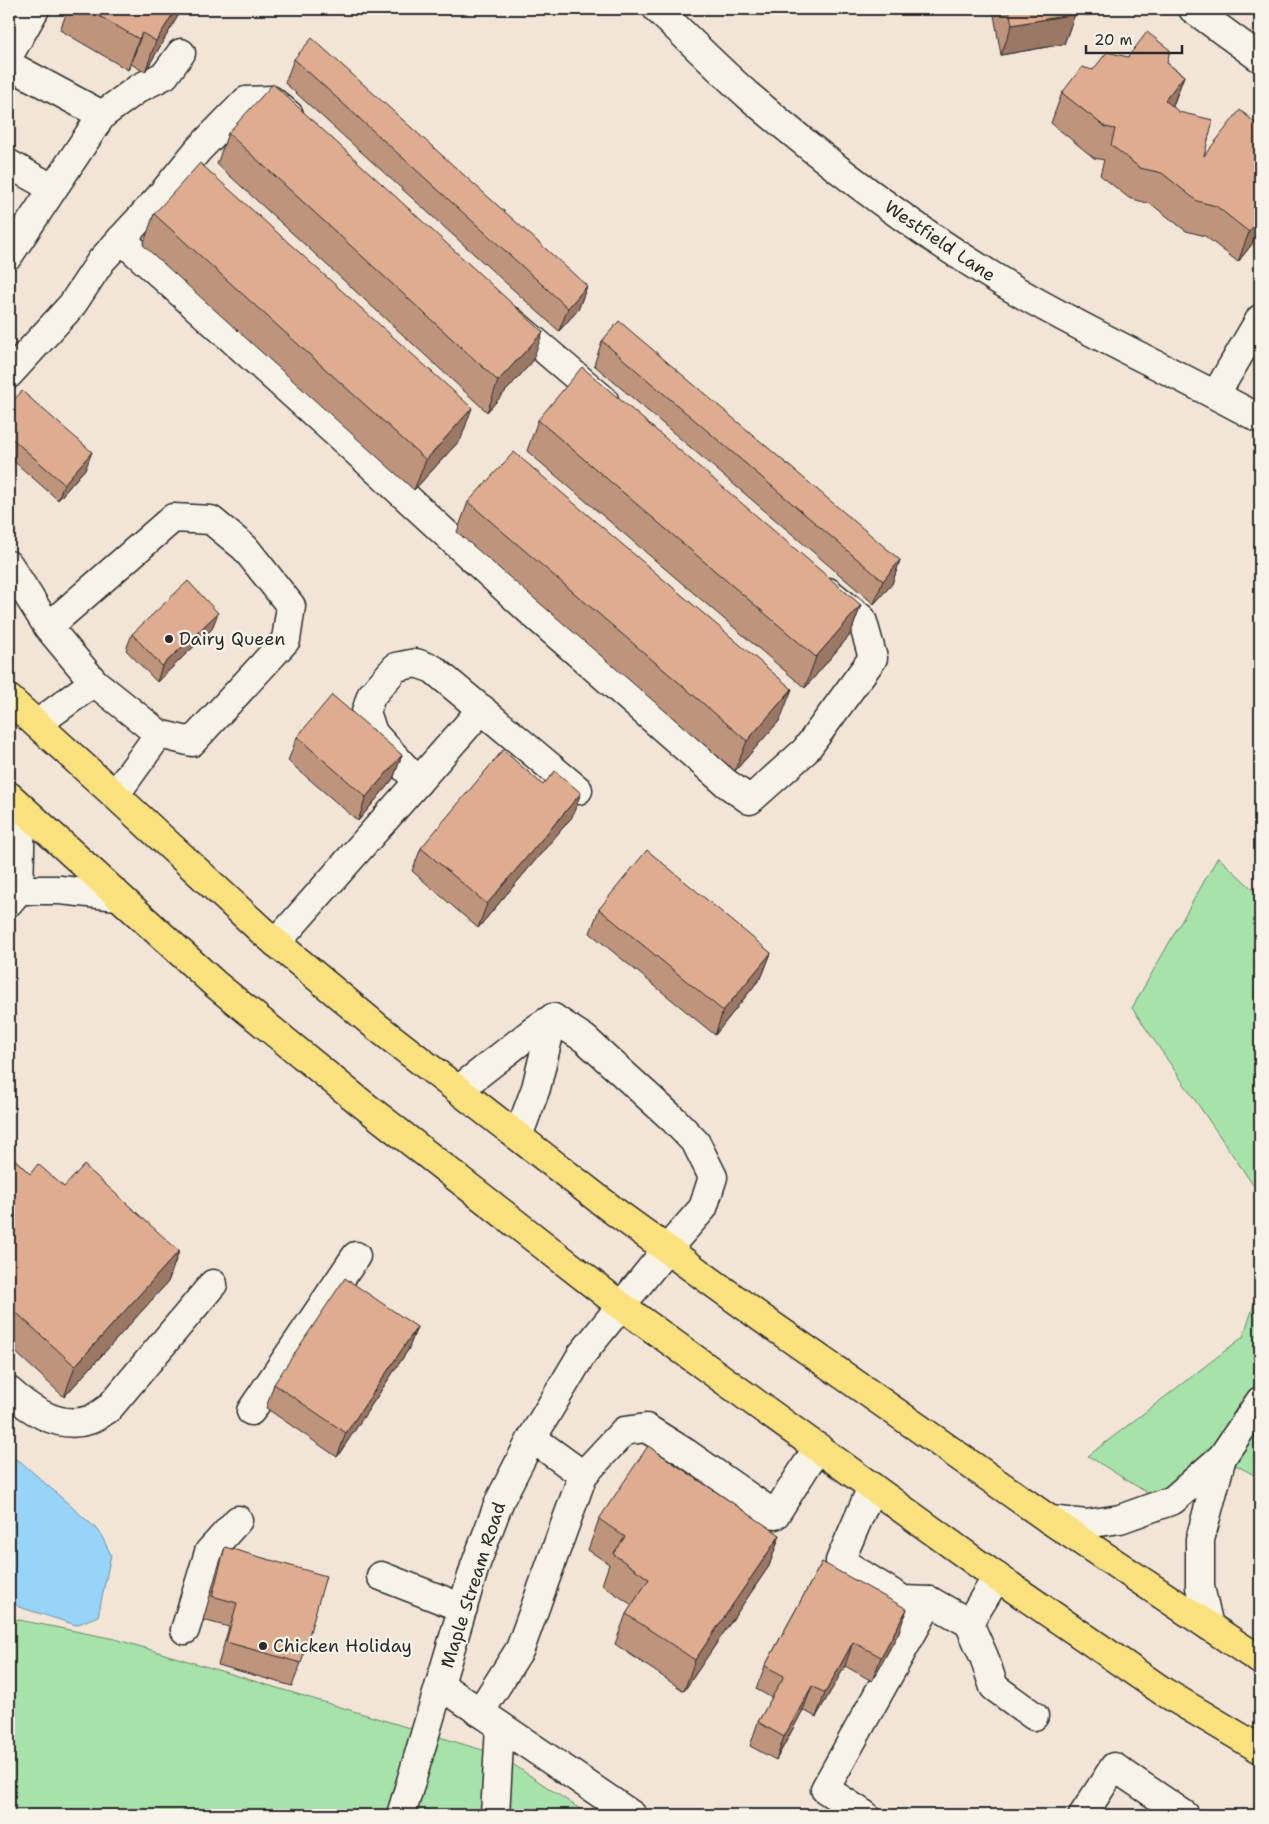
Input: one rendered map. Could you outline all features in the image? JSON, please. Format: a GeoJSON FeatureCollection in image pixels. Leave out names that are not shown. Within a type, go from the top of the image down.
{"type":"FeatureCollection","features":[{"type":"Feature","properties":{"kind":"highway"},"geometry":{"type":"LineString","coordinates":[[9,699],[276,943],[377,1027],[614,1211],[760,1317],[1050,1520],[1260,1660]]}},
{"type":"Feature","properties":{"kind":"highway"},"geometry":{"type":"LineString","coordinates":[[15,802],[215,984],[344,1090],[620,1305],[997,1577],[1164,1692],[1260,1749]]}},
{"type":"Feature","properties":{"kind":"street"},"geometry":{"type":"LineString","coordinates":[[9,55],[35,9]]}},
{"type":"Feature","properties":{"kind":"street","name":"Westfield Lane"},"geometry":{"type":"LineString","coordinates":[[657,9],[749,96],[838,170],[931,237],[1029,298],[1216,394],[1260,420]]}},
{"type":"Feature","properties":{"kind":"street"},"geometry":{"type":"LineString","coordinates":[[1193,9],[1260,58]]}},
{"type":"Feature","properties":{"kind":"street"},"geometry":{"type":"LineString","coordinates":[[9,254],[102,115],[139,88],[165,75],[182,53]]}},
{"type":"Feature","properties":{"kind":"street"},"geometry":{"type":"LineString","coordinates":[[9,65],[102,115]]}},
{"type":"Feature","properties":{"kind":"street"},"geometry":{"type":"LineString","coordinates":[[9,374],[72,305],[101,261],[158,199],[198,150],[246,101],[271,100],[306,130]]}},
{"type":"Feature","properties":{"kind":"street"},"geometry":{"type":"LineString","coordinates":[[9,164],[52,188]]}},
{"type":"Feature","properties":{"kind":"street"},"geometry":{"type":"LineString","coordinates":[[121,240],[349,444],[530,611],[726,783],[750,800],[805,751],[873,658],[862,619],[809,576]]}},
{"type":"Feature","properties":{"kind":"street"},"geometry":{"type":"LineString","coordinates":[[495,306],[622,416]]}},
{"type":"Feature","properties":{"kind":"street"},"geometry":{"type":"LineString","coordinates":[[1216,394],[1260,319]]}},
{"type":"Feature","properties":{"kind":"street"},"geometry":{"type":"LineString","coordinates":[[9,565],[48,627],[94,682],[159,734],[192,742],[286,640],[291,606],[245,548],[211,520],[173,518],[48,627]]}},
{"type":"Feature","properties":{"kind":"street"},"geometry":{"type":"LineString","coordinates":[[418,782],[373,733],[366,712],[371,696],[396,666],[416,663],[433,669],[578,790]]}},
{"type":"Feature","properties":{"kind":"street"},"geometry":{"type":"LineString","coordinates":[[37,724],[94,682]]}},
{"type":"Feature","properties":{"kind":"street"},"geometry":{"type":"LineString","coordinates":[[276,943],[482,709]]}},
{"type":"Feature","properties":{"kind":"street"},"geometry":{"type":"LineString","coordinates":[[115,795],[159,734]]}},
{"type":"Feature","properties":{"kind":"street"},"geometry":{"type":"LineString","coordinates":[[15,802],[14,896],[60,890],[118,896]]}},
{"type":"Feature","properties":{"kind":"street"},"geometry":{"type":"LineString","coordinates":[[458,1090],[536,1029],[553,1018]]}},
{"type":"Feature","properties":{"kind":"street"},"geometry":{"type":"LineString","coordinates":[[518,1136],[536,1088],[553,1018]]}},
{"type":"Feature","properties":{"kind":"street","name":"Maple Stream Road"},"geometry":{"type":"LineString","coordinates":[[401,1815],[475,1566],[500,1500],[532,1438],[582,1354],[666,1249],[703,1208],[713,1177],[696,1143],[674,1120],[585,1039],[553,1018]]}},
{"type":"Feature","properties":{"kind":"street"},"geometry":{"type":"LineString","coordinates":[[251,1411],[356,1256]]}},
{"type":"Feature","properties":{"kind":"street"},"geometry":{"type":"LineString","coordinates":[[9,1391],[20,1401],[46,1418],[67,1423],[90,1420],[109,1408],[213,1284]]}},
{"type":"Feature","properties":{"kind":"street"},"geometry":{"type":"LineString","coordinates":[[1050,1520],[1086,1524],[1120,1519],[1173,1500],[1222,1457],[1260,1401]]}},
{"type":"Feature","properties":{"kind":"street"},"geometry":{"type":"LineString","coordinates":[[495,1815],[490,1719],[520,1649],[583,1475],[624,1431],[646,1428],[686,1453],[774,1515],[818,1447]]}},
{"type":"Feature","properties":{"kind":"street"},"geometry":{"type":"LineString","coordinates":[[532,1438],[583,1475]]}},
{"type":"Feature","properties":{"kind":"street"},"geometry":{"type":"LineString","coordinates":[[1209,1626],[1200,1587],[1200,1540],[1222,1457]]}},
{"type":"Feature","properties":{"kind":"street"},"geometry":{"type":"LineString","coordinates":[[872,1487],[840,1561],[903,1600],[930,1600],[969,1623],[994,1687],[1034,1716]]}},
{"type":"Feature","properties":{"kind":"street"},"geometry":{"type":"LineString","coordinates":[[185,1630],[209,1552],[238,1520]]}},
{"type":"Feature","properties":{"kind":"street"},"geometry":{"type":"LineString","coordinates":[[381,1576],[463,1608]]}},
{"type":"Feature","properties":{"kind":"street"},"geometry":{"type":"LineString","coordinates":[[969,1623],[997,1577]]}},
{"type":"Feature","properties":{"kind":"street"},"geometry":{"type":"LineString","coordinates":[[865,1815],[825,1789],[930,1600]]}},
{"type":"Feature","properties":{"kind":"street"},"geometry":{"type":"LineString","coordinates":[[440,1685],[632,1815]]}},
{"type":"Feature","properties":{"kind":"street"},"geometry":{"type":"LineString","coordinates":[[1083,1815],[1114,1768],[1185,1815]]}},
{"type":"Feature","properties":{"kind":"green space"},"geometry":{"type":"Polygon","coordinates":[[[1218,857],[1260,896],[1260,1195],[1132,1008],[1218,857]]]}},
{"type":"Feature","properties":{"kind":"green space"},"geometry":{"type":"Polygon","coordinates":[[[1260,1287],[1260,1478],[1228,1461],[1178,1512],[1088,1456],[1243,1337],[1260,1287]]]}},
{"type":"Feature","properties":{"kind":"green space"},"geometry":{"type":"Polygon","coordinates":[[[9,1618],[115,1639],[499,1755],[589,1815],[9,1815],[9,1618]]]}},
{"type":"Feature","properties":{"kind":"water"},"geometry":{"type":"Polygon","coordinates":[[[9,1457],[20,1461],[99,1531],[111,1555],[98,1616],[76,1625],[19,1607],[9,1598],[9,1457]]]}},
{"type":"Feature","properties":{"kind":"building"},"geometry":{"type":"Polygon","coordinates":[[[87,9],[176,9],[156,41],[142,33],[139,39],[87,9]]]}},
{"type":"Feature","properties":{"kind":"building"},"geometry":{"type":"Polygon","coordinates":[[[1009,9],[1074,9],[1075,14],[1012,25],[1009,9]]]}},
{"type":"Feature","properties":{"kind":"building"},"geometry":{"type":"Polygon","coordinates":[[[1147,32],[1170,50],[1167,63],[1184,76],[1165,100],[1179,112],[1213,120],[1204,156],[1240,110],[1258,125],[1260,122],[1260,218],[1249,232],[1216,206],[1197,201],[1162,173],[1140,168],[1111,145],[1115,129],[1105,127],[1062,93],[1082,67],[1093,70],[1107,52],[1128,57],[1147,32]]]}},
{"type":"Feature","properties":{"kind":"building"},"geometry":{"type":"Polygon","coordinates":[[[312,38],[587,286],[568,308],[294,59],[312,38]]]}},
{"type":"Feature","properties":{"kind":"building"},"geometry":{"type":"Polygon","coordinates":[[[273,84],[543,332],[498,381],[228,133],[273,84]]]}},
{"type":"Feature","properties":{"kind":"building"},"geometry":{"type":"Polygon","coordinates":[[[200,163],[472,408],[426,460],[154,214],[200,163]]]}},
{"type":"Feature","properties":{"kind":"building"},"geometry":{"type":"Polygon","coordinates":[[[619,321],[900,560],[883,581],[602,341],[619,321]]]}},
{"type":"Feature","properties":{"kind":"building"},"geometry":{"type":"Polygon","coordinates":[[[582,367],[861,605],[816,657],[538,420],[582,367]]]}},
{"type":"Feature","properties":{"kind":"building"},"geometry":{"type":"Polygon","coordinates":[[[22,391],[92,452],[64,484],[9,436],[9,406],[22,391]]]}},
{"type":"Feature","properties":{"kind":"building"},"geometry":{"type":"Polygon","coordinates":[[[514,452],[792,689],[747,741],[468,502],[514,452]]]}},
{"type":"Feature","properties":{"kind":"building","name":"Dairy Queen"},"geometry":{"type":"Polygon","coordinates":[[[188,581],[218,613],[162,666],[132,634],[188,581]]]}},
{"type":"Feature","properties":{"kind":"building"},"geometry":{"type":"Polygon","coordinates":[[[332,695],[402,755],[366,797],[297,737],[332,695]]]}},
{"type":"Feature","properties":{"kind":"building"},"geometry":{"type":"Polygon","coordinates":[[[503,750],[543,785],[555,771],[581,793],[487,904],[421,848],[503,750]]]}},
{"type":"Feature","properties":{"kind":"building"},"geometry":{"type":"Polygon","coordinates":[[[647,850],[771,953],[723,1011],[599,909],[647,850]]]}},
{"type":"Feature","properties":{"kind":"building"},"geometry":{"type":"Polygon","coordinates":[[[9,1154],[30,1174],[38,1164],[64,1187],[84,1165],[179,1251],[75,1366],[9,1306],[9,1154]]]}},
{"type":"Feature","properties":{"kind":"building"},"geometry":{"type":"Polygon","coordinates":[[[345,1278],[417,1327],[346,1433],[274,1384],[345,1278]]]}},
{"type":"Feature","properties":{"kind":"building"},"geometry":{"type":"Polygon","coordinates":[[[648,1446],[780,1535],[695,1660],[626,1614],[649,1579],[613,1554],[625,1537],[599,1519],[648,1446]]]}},
{"type":"Feature","properties":{"kind":"building","name":"Chicken Holiday"},"geometry":{"type":"Polygon","coordinates":[[[225,1547],[326,1576],[301,1663],[226,1642],[237,1603],[212,1596],[225,1547]]]}},
{"type":"Feature","properties":{"kind":"building"},"geometry":{"type":"Polygon","coordinates":[[[822,1562],[907,1609],[881,1657],[853,1642],[825,1693],[812,1686],[784,1737],[758,1722],[784,1676],[765,1666],[822,1562]]]}},
{"type":"Feature","properties":{"kind":"place","name":"Dairy Queen"},"geometry":{"type":"Point","coordinates":[169,639]}},
{"type":"Feature","properties":{"kind":"place","name":"Chicken Holiday"},"geometry":{"type":"Point","coordinates":[263,1646]}}]}
